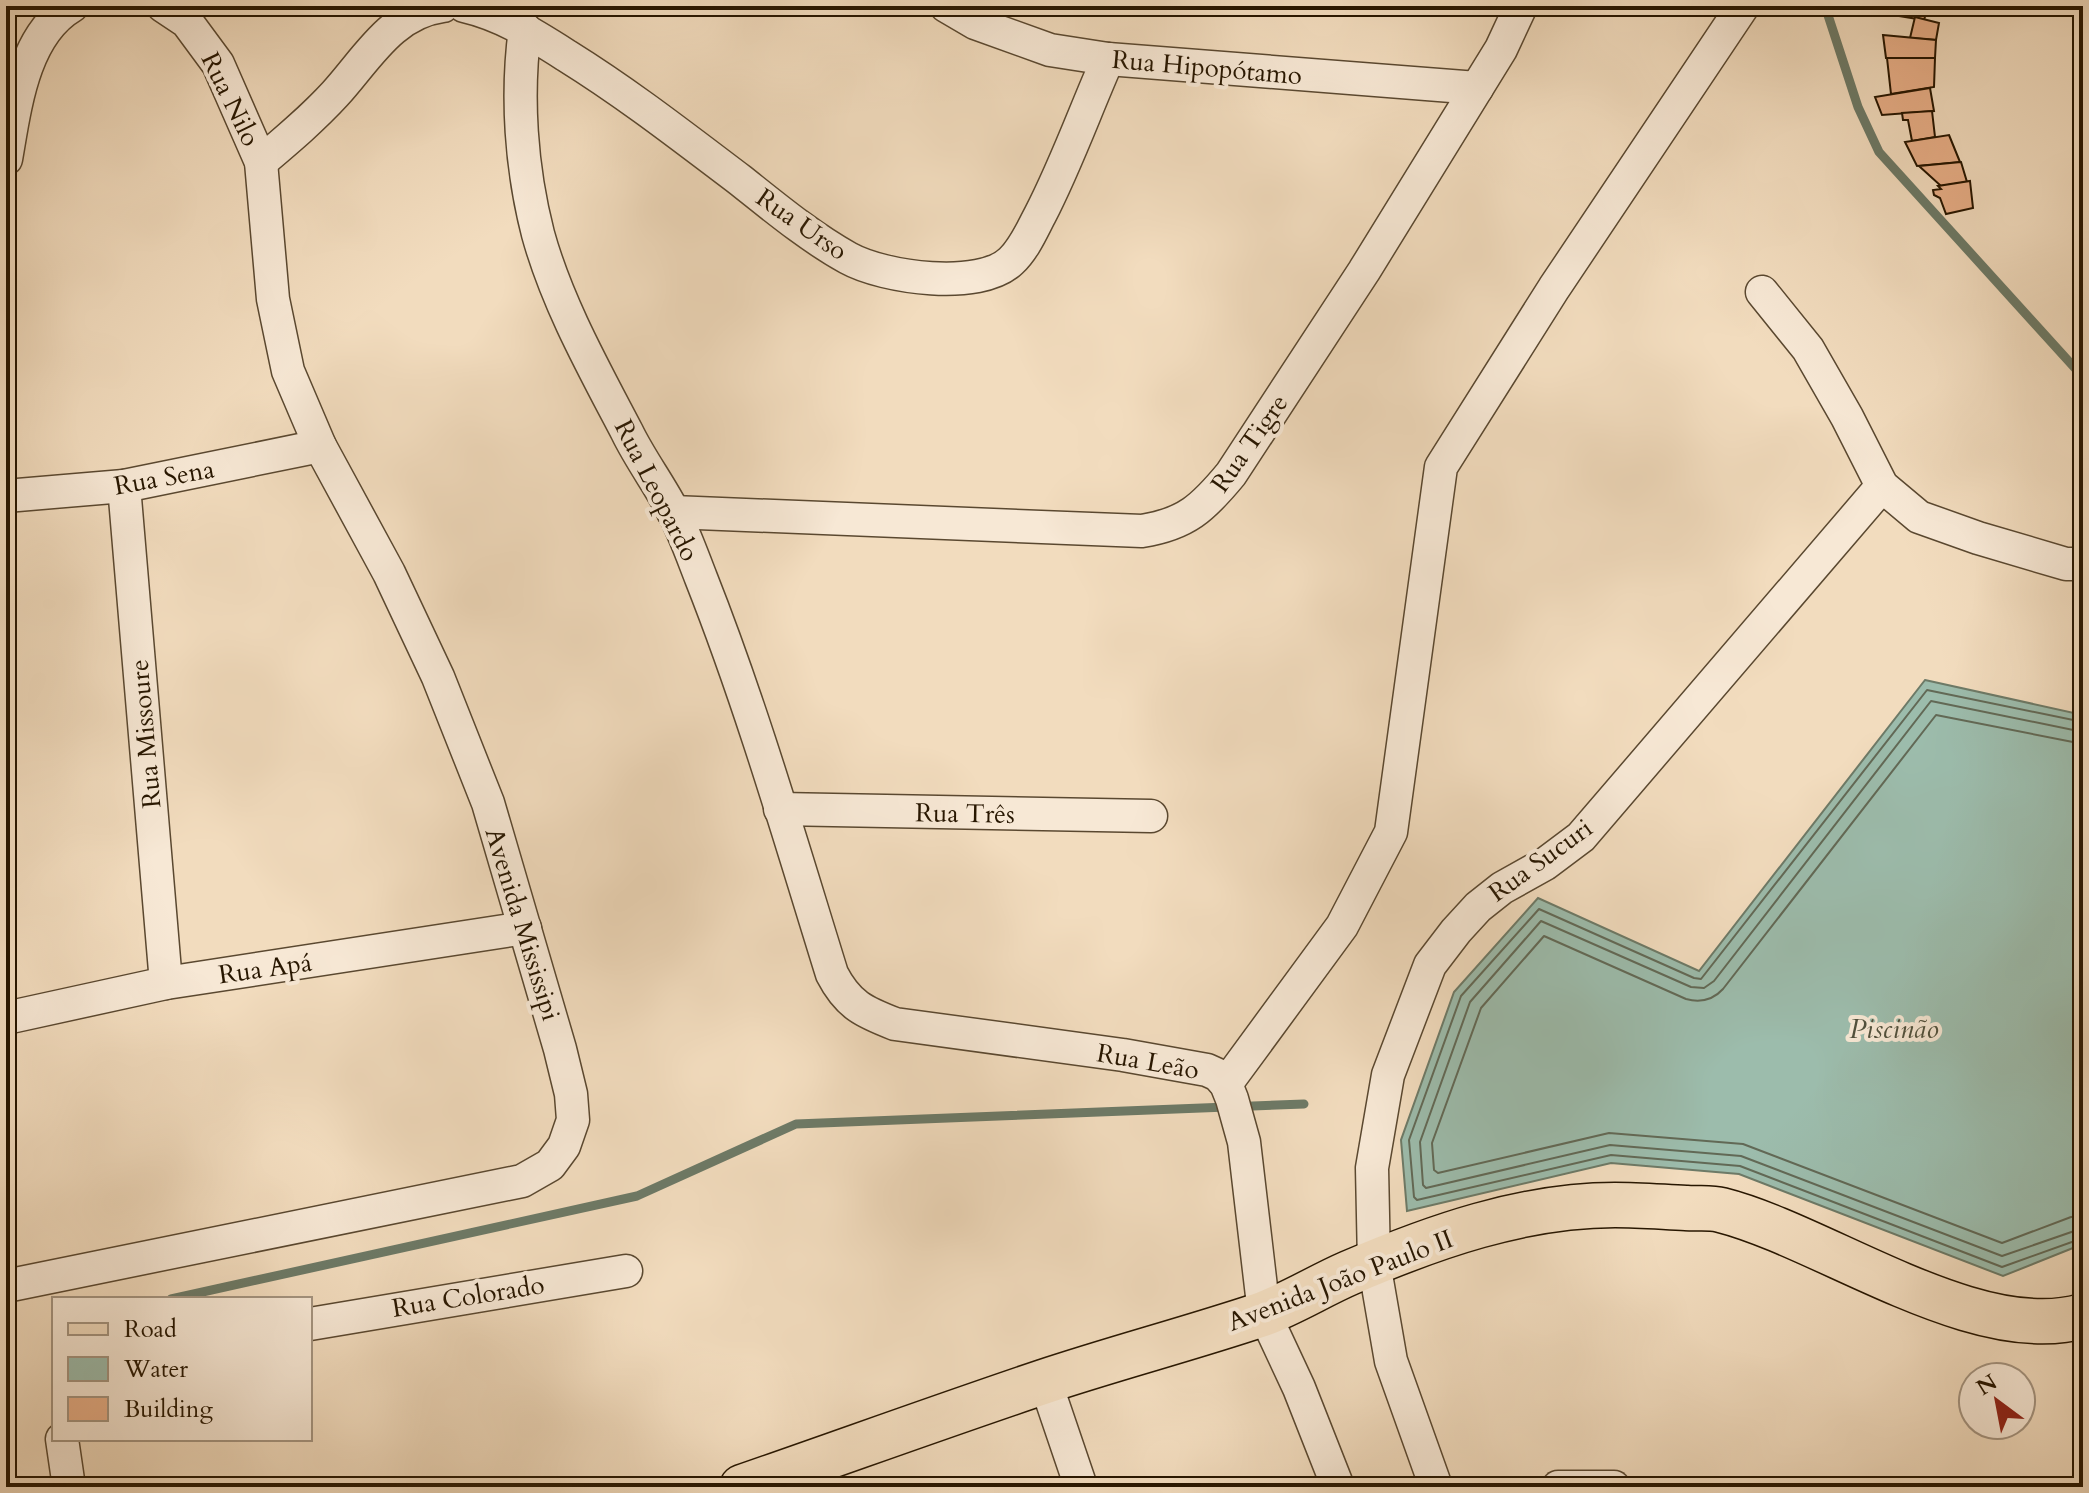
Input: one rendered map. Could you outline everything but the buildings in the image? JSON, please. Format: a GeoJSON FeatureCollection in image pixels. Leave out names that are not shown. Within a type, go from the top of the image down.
{"type":"FeatureCollection","features":[{"type":"Feature","properties":{"kind":"main road","name":"Avenida João Paulo II"},"geometry":{"type":"LineString","coordinates":[[742,1487],[1045,1381],[1277,1308],[1360,1269],[1446,1236],[1554,1209],[1614,1205],[1719,1209],[1895,1282],[1971,1309],[2007,1318],[2041,1321],[2070,1320],[2083,1316]]}},
{"type":"Feature","properties":{"kind":"street"},"geometry":{"type":"LineString","coordinates":[[6,159],[14,112],[43,32],[72,6]]}},
{"type":"Feature","properties":{"kind":"street","name":"Rua Nilo"},"geometry":{"type":"LineString","coordinates":[[163,6],[187,22],[218,64],[261,162]]}},
{"type":"Feature","properties":{"kind":"street"},"geometry":{"type":"LineString","coordinates":[[261,162],[336,93],[370,50],[394,26],[414,13],[443,6]]}},
{"type":"Feature","properties":{"kind":"street","name":"Rua Urso"},"geometry":{"type":"LineString","coordinates":[[464,6],[488,11],[525,29],[627,93],[764,199],[849,259],[887,271],[927,278],[990,273],[1002,269],[1014,258],[1054,189],[1108,59]]}},
{"type":"Feature","properties":{"kind":"street","name":"Rua Hipopótamo"},"geometry":{"type":"LineString","coordinates":[[946,6],[975,23],[1050,50],[1108,59],[1477,88]]}},
{"type":"Feature","properties":{"kind":"street","name":"Rua Tigre"},"geometry":{"type":"LineString","coordinates":[[673,512],[1142,531],[1166,527],[1192,514],[1207,503],[1231,474],[1364,271],[1501,49],[1521,6]]}},
{"type":"Feature","properties":{"kind":"street"},"geometry":{"type":"LineString","coordinates":[[1226,1084],[1342,926],[1391,832],[1441,467],[1554,288],[1743,6]]}},
{"type":"Feature","properties":{"kind":"street","name":"Rua Leopardo"},"geometry":{"type":"LineString","coordinates":[[525,29],[520,67],[520,111],[538,232],[550,270],[575,329],[628,435],[673,512],[716,619],[832,974],[842,994]]}},
{"type":"Feature","properties":{"kind":"street","name":"Avenida Mississipi"},"geometry":{"type":"LineString","coordinates":[[6,1286],[522,1181],[550,1165],[564,1146],[573,1120],[571,1094],[488,803],[438,677],[389,573],[320,446],[288,371],[273,299],[261,162]]}},
{"type":"Feature","properties":{"kind":"street"},"geometry":{"type":"LineString","coordinates":[[1762,292],[1808,349],[1882,486],[1919,517],[2066,564],[2083,564]]}},
{"type":"Feature","properties":{"kind":"street","name":"Rua Sena"},"geometry":{"type":"LineString","coordinates":[[6,496],[124,486],[320,446]]}},
{"type":"Feature","properties":{"kind":"street","name":"Rua Missoure"},"geometry":{"type":"LineString","coordinates":[[124,486],[166,983]]}},
{"type":"Feature","properties":{"kind":"street","name":"Rua Sucuri"},"geometry":{"type":"LineString","coordinates":[[1436,1487],[1360,1269],[1372,1168],[1388,1075],[1430,965],[1478,907],[1581,837],[1882,486]]}},
{"type":"Feature","properties":{"kind":"street","name":"Rua Três"},"geometry":{"type":"LineString","coordinates":[[780,809],[1151,816]]}},
{"type":"Feature","properties":{"kind":"street","name":"Rua Apá"},"geometry":{"type":"LineString","coordinates":[[6,1018],[166,983],[525,928]]}},
{"type":"Feature","properties":{"kind":"street","name":"Rua Leão"},"geometry":{"type":"LineString","coordinates":[[842,994],[863,1011],[895,1024],[1137,1057],[1207,1070],[1218,1075],[1226,1084],[1244,1142],[1277,1308],[1299,1388],[1338,1487]]}},
{"type":"Feature","properties":{"kind":"street","name":"Rua Colorado"},"geometry":{"type":"LineString","coordinates":[[312,1324],[626,1271]]}},
{"type":"Feature","properties":{"kind":"street"},"geometry":{"type":"LineString","coordinates":[[1045,1381],[1081,1487]]}},
{"type":"Feature","properties":{"kind":"street"},"geometry":{"type":"LineString","coordinates":[[62,1441],[69,1487]]}},
{"type":"Feature","properties":{"kind":"street"},"geometry":{"type":"LineString","coordinates":[[1558,1487],[1614,1487]]}},
{"type":"Feature","properties":{"kind":"water","name":"Piscinão"},"geometry":{"type":"Polygon","coordinates":[[[1925,680],[2083,715],[2083,1244],[2003,1276],[1739,1174],[1611,1163],[1407,1211],[1401,1140],[1454,992],[1538,898],[1699,971],[1925,680]]]}},
{"type":"Feature","properties":{"kind":"waterway"},"geometry":{"type":"LineString","coordinates":[[1825,6],[1858,107],[1879,152],[2083,377]]}},
{"type":"Feature","properties":{"kind":"waterway"},"geometry":{"type":"LineString","coordinates":[[180,1297],[637,1196],[796,1124],[1304,1104]]}}]}
